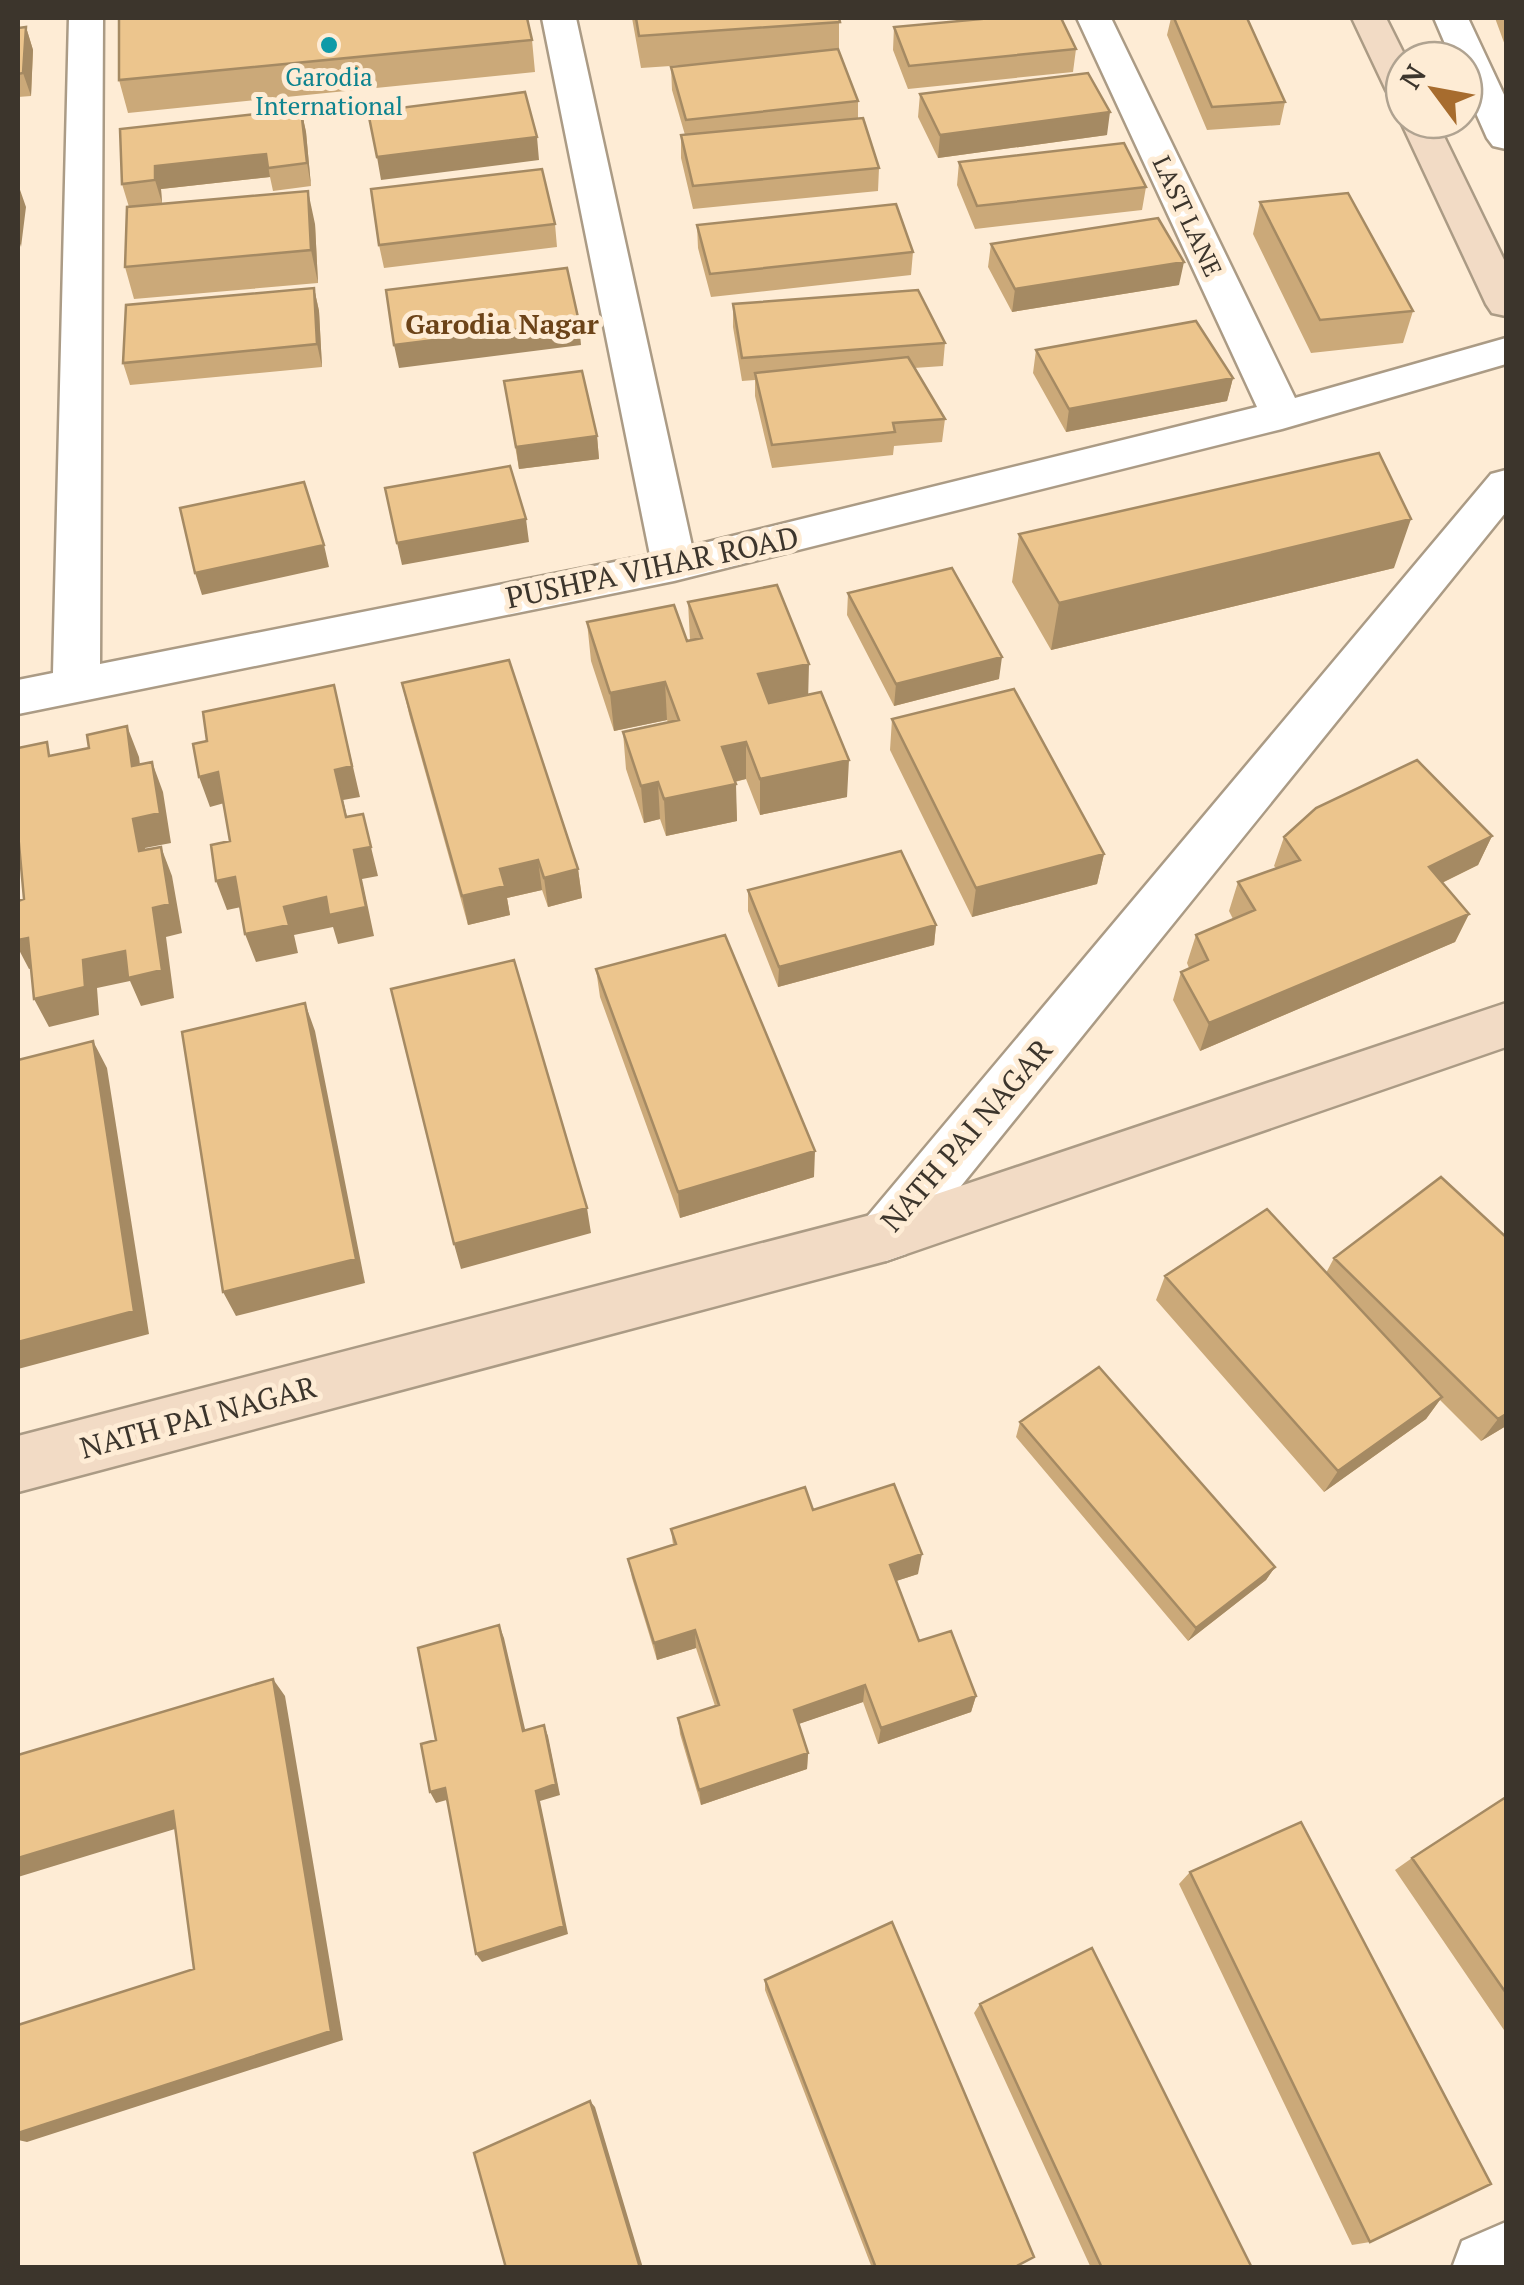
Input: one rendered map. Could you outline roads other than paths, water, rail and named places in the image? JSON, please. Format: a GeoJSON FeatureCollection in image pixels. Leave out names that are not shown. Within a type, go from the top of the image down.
{"type":"FeatureCollection","features":[{"type":"Feature","properties":{"kind":"street"},"geometry":{"type":"LineString","coordinates":[[76,686],[86,18]]}},
{"type":"Feature","properties":{"kind":"street"},"geometry":{"type":"LineString","coordinates":[[559,18],[674,566]]}},
{"type":"Feature","properties":{"kind":"street","name":"LAST LANE"},"geometry":{"type":"LineString","coordinates":[[1094,18],[1282,415]]}},
{"type":"Feature","properties":{"kind":"street"},"geometry":{"type":"LineString","coordinates":[[1370,18],[1384,48]]}},
{"type":"Feature","properties":{"kind":"street"},"geometry":{"type":"LineString","coordinates":[[1484,111],[1506,138]]}},
{"type":"Feature","properties":{"kind":"street"},"geometry":{"type":"LineString","coordinates":[[1428,140],[1506,304]]}},
{"type":"Feature","properties":{"kind":"street","name":"PUSHPA VIHAR ROAD"},"geometry":{"type":"LineString","coordinates":[[18,697],[674,566],[1282,415],[1506,351]]}},
{"type":"Feature","properties":{"kind":"street","name":"NATH PAI NAGAR"},"geometry":{"type":"LineString","coordinates":[[18,1464],[886,1236],[1506,484]]}},
{"type":"Feature","properties":{"kind":"street"},"geometry":{"type":"LineString","coordinates":[[886,1236],[1506,1026]]}},
{"type":"Feature","properties":{"kind":"street"},"geometry":{"type":"LineString","coordinates":[[1489,2268],[1506,2259]]}},
{"type":"Feature","properties":{"kind":"place","name":"Garodia International"},"geometry":{"type":"Point","coordinates":[329,45]}},
{"type":"Feature","properties":{"kind":"district","name":"Garodia Nagar"},"geometry":{"type":"Point","coordinates":[502,323]}}]}
